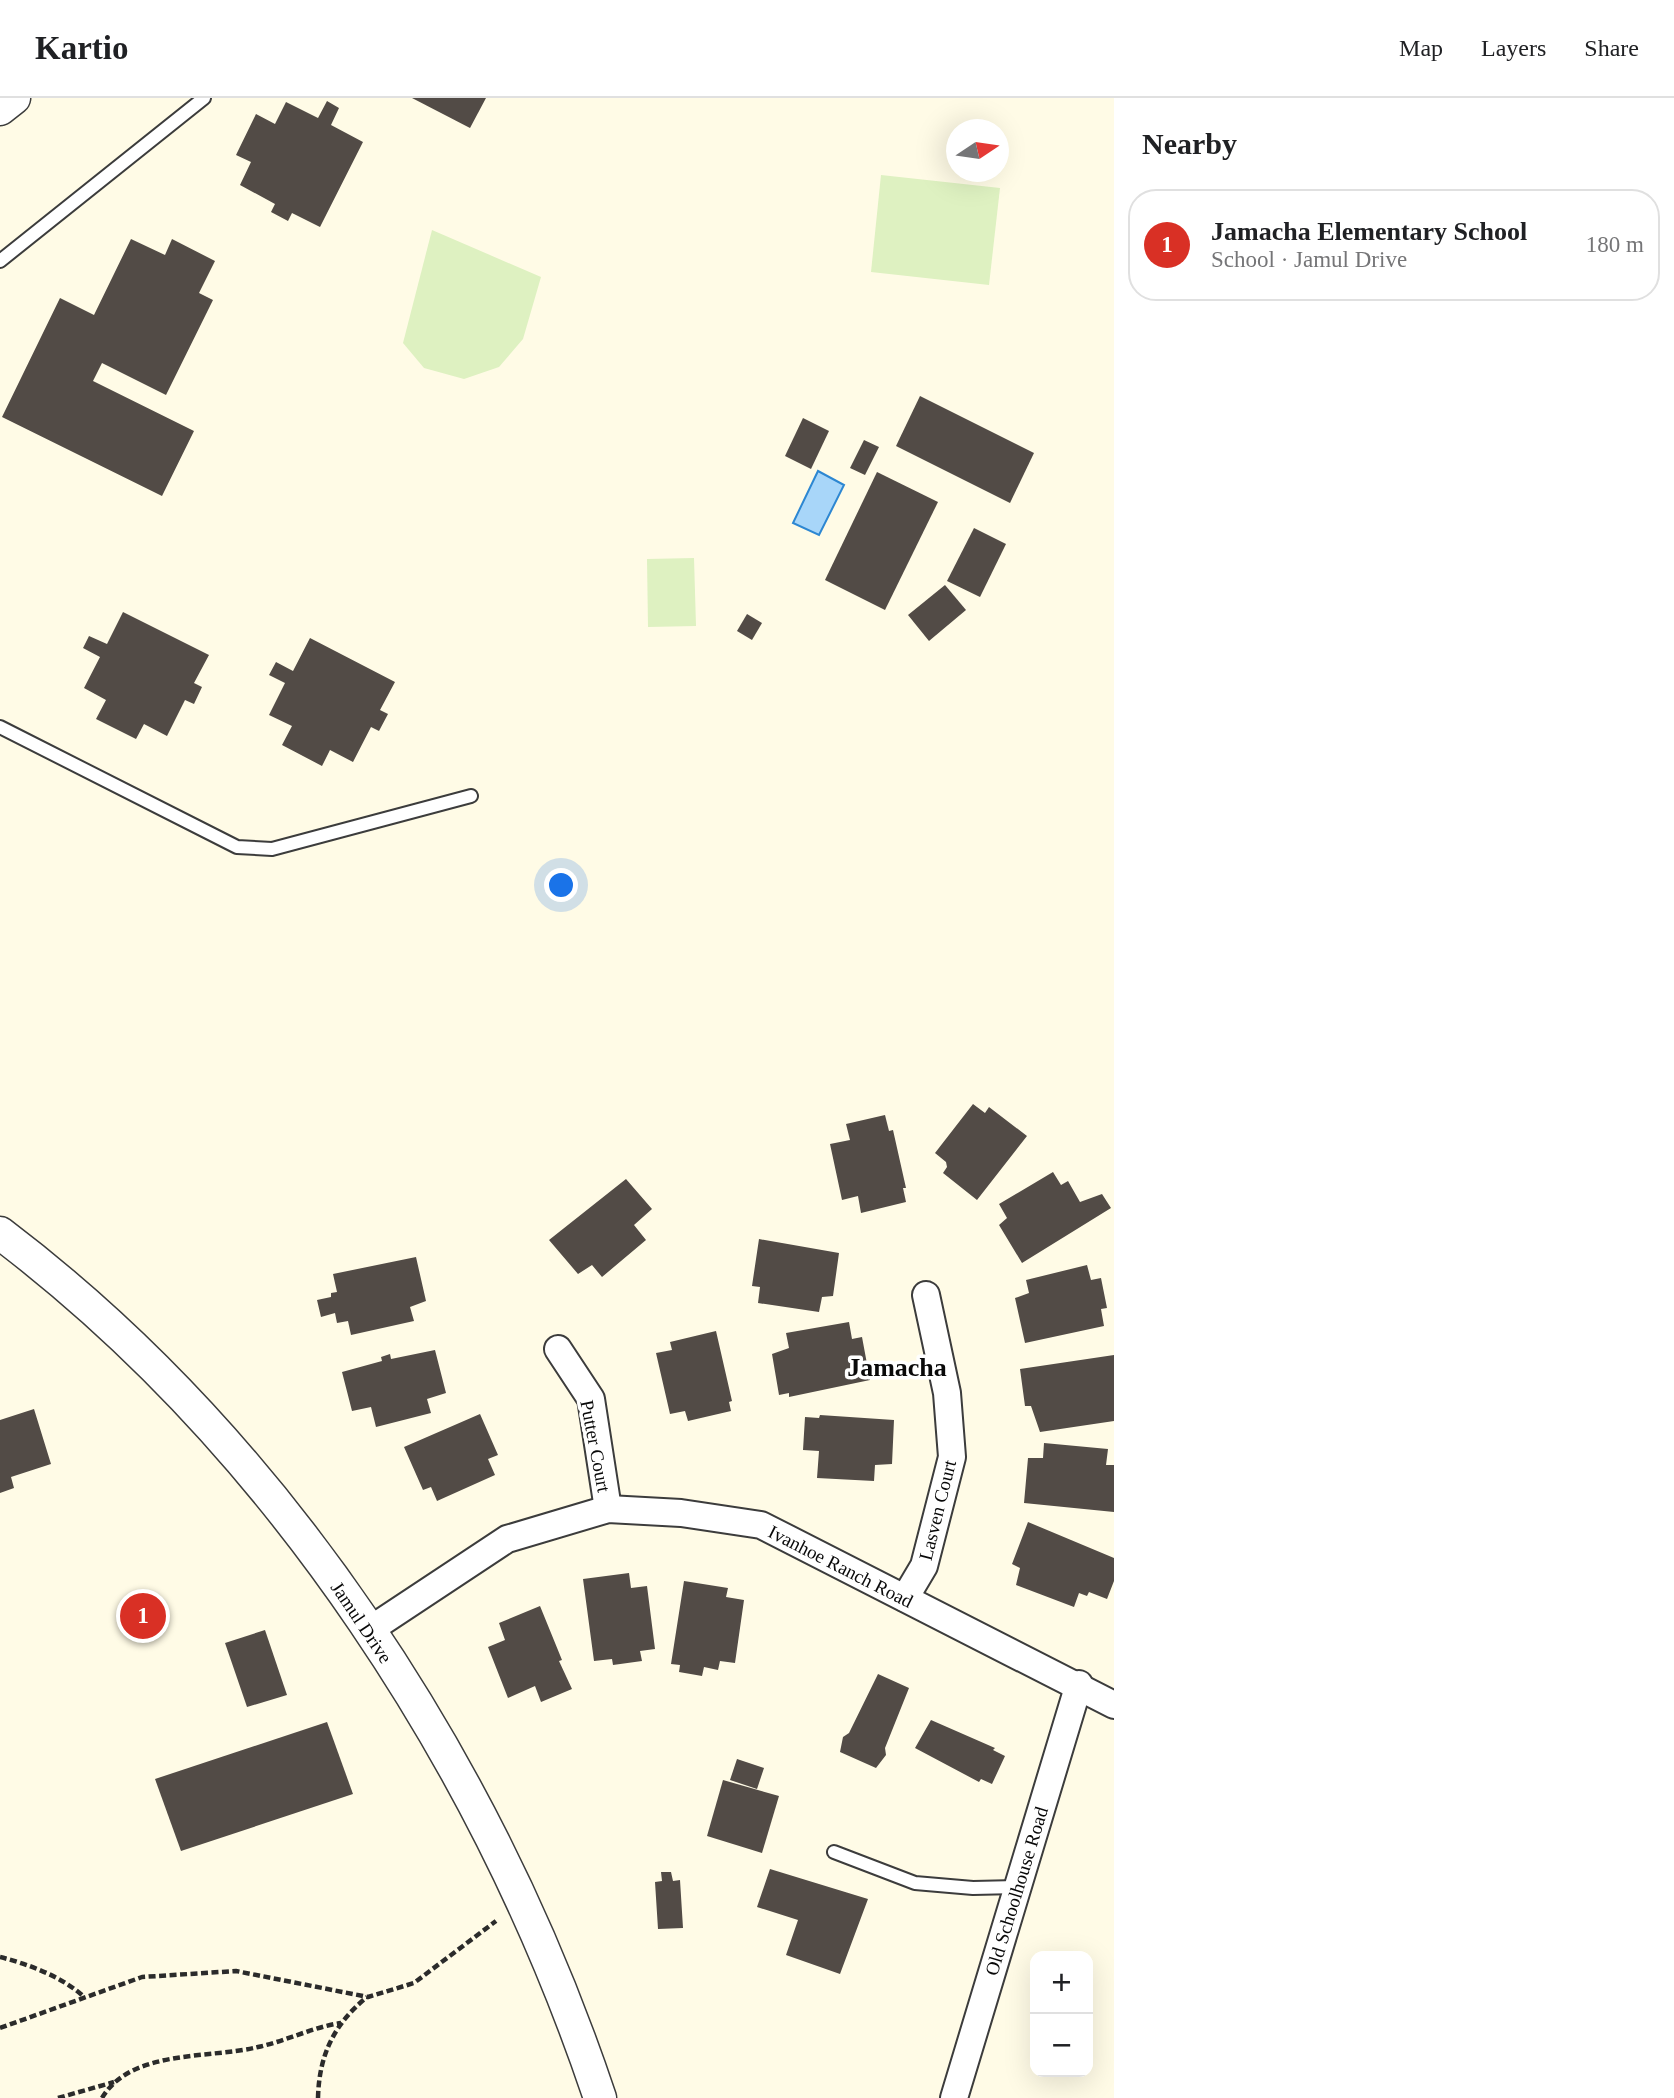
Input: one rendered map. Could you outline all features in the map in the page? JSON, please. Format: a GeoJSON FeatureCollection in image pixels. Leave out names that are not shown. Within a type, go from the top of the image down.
{"type":"FeatureCollection","features":[{"type":"Feature","properties":{"kind":"street"},"geometry":{"type":"LineString","coordinates":[[0,110],[15,98]]}},
{"type":"Feature","properties":{"kind":"street","name":"Jamul Drive"},"geometry":{"type":"LineString","coordinates":[[0,1233],[119,1336],[200,1418],[285,1516],[368,1631],[436,1736],[522,1903],[557,1982],[600,2098]]}},
{"type":"Feature","properties":{"kind":"street","name":"Lasven Court"},"geometry":{"type":"LineString","coordinates":[[905,1598],[924,1566],[952,1457],[947,1393],[926,1294]]}},
{"type":"Feature","properties":{"kind":"street","name":"Putter Court"},"geometry":{"type":"LineString","coordinates":[[558,1349],[591,1399],[608,1509]]}},
{"type":"Feature","properties":{"kind":"street","name":"Ivanhoe Ranch Road"},"geometry":{"type":"LineString","coordinates":[[368,1631],[507,1539],[608,1509],[681,1513],[761,1525],[1079,1684],[1114,1705]]}},
{"type":"Feature","properties":{"kind":"street","name":"Old Schoolhouse Road"},"geometry":{"type":"LineString","coordinates":[[954,2098],[1079,1684]]}},
{"type":"Feature","properties":{"kind":"lane"},"geometry":{"type":"LineString","coordinates":[[0,261],[204,98]]}},
{"type":"Feature","properties":{"kind":"lane"},"geometry":{"type":"LineString","coordinates":[[0,727],[237,847],[272,849],[471,796]]}},
{"type":"Feature","properties":{"kind":"lane"},"geometry":{"type":"LineString","coordinates":[[834,1852],[915,1883],[972,1888],[1017,1886]]}},
{"type":"Feature","properties":{"kind":"path"},"geometry":{"type":"LineString","coordinates":[[318,2098],[319,2075],[330,2038],[349,2012],[368,1997],[414,1983],[522,1903]]}},
{"type":"Feature","properties":{"kind":"path"},"geometry":{"type":"LineString","coordinates":[[0,1957],[19,1962],[71,1985],[84,1997]]}},
{"type":"Feature","properties":{"kind":"path"},"geometry":{"type":"LineString","coordinates":[[0,2028],[142,1977],[236,1971],[368,1997]]}},
{"type":"Feature","properties":{"kind":"path"},"geometry":{"type":"LineString","coordinates":[[58,2098],[114,2082],[142,2067],[256,2048],[341,2023]]}},
{"type":"Feature","properties":{"kind":"path"},"geometry":{"type":"LineString","coordinates":[[102,2098],[114,2082]]}},
{"type":"Feature","properties":{"kind":"green space"},"geometry":{"type":"Polygon","coordinates":[[[881,175],[1000,188],[989,285],[871,272],[881,175]]]}},
{"type":"Feature","properties":{"kind":"green space"},"geometry":{"type":"Polygon","coordinates":[[[432,230],[541,277],[523,339],[499,367],[464,379],[424,368],[403,343],[432,230]]]}},
{"type":"Feature","properties":{"kind":"green space"},"geometry":{"type":"Polygon","coordinates":[[[694,558],[696,626],[648,627],[647,559],[694,558]]]}},
{"type":"Feature","properties":{"kind":"water"},"geometry":{"type":"Polygon","coordinates":[[[818,471],[844,485],[819,535],[793,523],[818,471]]]}},
{"type":"Feature","properties":{"kind":"building"},"geometry":{"type":"Polygon","coordinates":[[[412,98],[486,98],[470,128],[412,98]]]}},
{"type":"Feature","properties":{"kind":"building"},"geometry":{"type":"Polygon","coordinates":[[[327,101],[339,108],[331,125],[363,142],[320,227],[292,213],[288,221],[271,212],[275,204],[240,185],[251,162],[236,155],[256,114],[275,124],[286,102],[318,118],[327,101]]]}},
{"type":"Feature","properties":{"kind":"building"},"geometry":{"type":"Polygon","coordinates":[[[131,239],[165,255],[172,239],[215,261],[199,293],[213,300],[166,395],[102,363],[93,381],[194,431],[162,496],[2,417],[60,298],[94,315],[131,239]]]}},
{"type":"Feature","properties":{"kind":"building"},"geometry":{"type":"Polygon","coordinates":[[[920,396],[1034,453],[1010,503],[896,446],[920,396]]]}},
{"type":"Feature","properties":{"kind":"building"},"geometry":{"type":"Polygon","coordinates":[[[803,418],[829,431],[811,469],[785,456],[803,418]]]}},
{"type":"Feature","properties":{"kind":"building"},"geometry":{"type":"Polygon","coordinates":[[[864,440],[879,447],[865,475],[850,468],[864,440]]]}},
{"type":"Feature","properties":{"kind":"building"},"geometry":{"type":"Polygon","coordinates":[[[877,472],[938,502],[885,610],[825,580],[877,472]]]}},
{"type":"Feature","properties":{"kind":"building"},"geometry":{"type":"Polygon","coordinates":[[[974,528],[1006,544],[980,597],[947,581],[974,528]]]}},
{"type":"Feature","properties":{"kind":"building"},"geometry":{"type":"Polygon","coordinates":[[[945,585],[966,610],[929,641],[908,615],[945,585]]]}},
{"type":"Feature","properties":{"kind":"building"},"geometry":{"type":"Polygon","coordinates":[[[123,612],[209,655],[194,683],[202,687],[194,704],[185,700],[167,736],[144,724],[136,739],[96,719],[106,700],[84,688],[100,657],[83,648],[89,636],[107,644],[123,612]]]}},
{"type":"Feature","properties":{"kind":"building"},"geometry":{"type":"Polygon","coordinates":[[[747,614],[762,623],[752,640],[737,631],[747,614]]]}},
{"type":"Feature","properties":{"kind":"building"},"geometry":{"type":"Polygon","coordinates":[[[310,638],[395,682],[380,710],[388,714],[379,731],[371,727],[353,762],[330,750],[322,766],[282,745],[292,726],[269,715],[285,683],[269,675],[276,662],[293,671],[310,638]]]}},
{"type":"Feature","properties":{"kind":"building"},"geometry":{"type":"Polygon","coordinates":[[[973,1104],[985,1113],[989,1107],[1027,1136],[977,1200],[943,1173],[947,1167],[946,1162],[935,1153],[973,1104]]]}},
{"type":"Feature","properties":{"kind":"building"},"geometry":{"type":"Polygon","coordinates":[[[885,1115],[889,1131],[893,1130],[906,1188],[903,1188],[906,1202],[861,1213],[858,1196],[842,1200],[830,1144],[850,1140],[846,1124],[885,1115]]]}},
{"type":"Feature","properties":{"kind":"building"},"geometry":{"type":"Polygon","coordinates":[[[1053,1172],[1061,1185],[1068,1181],[1080,1202],[1102,1194],[1111,1208],[1022,1263],[999,1225],[1007,1218],[999,1204],[1053,1172]]]}},
{"type":"Feature","properties":{"kind":"building"},"geometry":{"type":"Polygon","coordinates":[[[626,1179],[652,1209],[634,1225],[646,1240],[602,1277],[592,1265],[578,1274],[549,1240],[626,1179]]]}},
{"type":"Feature","properties":{"kind":"building"},"geometry":{"type":"Polygon","coordinates":[[[759,1239],[839,1253],[833,1296],[822,1297],[819,1312],[758,1303],[760,1287],[752,1286],[759,1239]]]}},
{"type":"Feature","properties":{"kind":"building"},"geometry":{"type":"Polygon","coordinates":[[[416,1257],[426,1301],[410,1307],[414,1321],[351,1335],[348,1321],[337,1323],[335,1313],[321,1317],[317,1300],[331,1297],[331,1293],[337,1292],[333,1274],[416,1257]]]}},
{"type":"Feature","properties":{"kind":"building"},"geometry":{"type":"Polygon","coordinates":[[[1087,1265],[1091,1280],[1101,1278],[1107,1308],[1101,1309],[1104,1326],[1025,1343],[1015,1298],[1029,1293],[1026,1280],[1087,1265]]]}},
{"type":"Feature","properties":{"kind":"building"},"geometry":{"type":"Polygon","coordinates":[[[849,1322],[852,1339],[862,1337],[870,1380],[789,1397],[789,1393],[779,1395],[772,1354],[789,1348],[786,1333],[849,1322]]]}},
{"type":"Feature","properties":{"kind":"building"},"geometry":{"type":"Polygon","coordinates":[[[716,1331],[732,1401],[729,1402],[731,1411],[688,1421],[685,1411],[670,1414],[656,1353],[672,1350],[670,1342],[716,1331]]]}},
{"type":"Feature","properties":{"kind":"building"},"geometry":{"type":"Polygon","coordinates":[[[435,1350],[446,1393],[427,1399],[431,1413],[376,1427],[371,1407],[352,1411],[342,1372],[382,1361],[381,1357],[390,1354],[391,1359],[435,1350]]]}},
{"type":"Feature","properties":{"kind":"building"},"geometry":{"type":"Polygon","coordinates":[[[1114,1355],[1114,1421],[1040,1432],[1031,1406],[1025,1406],[1020,1369],[1114,1355]]]}},
{"type":"Feature","properties":{"kind":"building"},"geometry":{"type":"Polygon","coordinates":[[[34,1409],[51,1464],[11,1477],[14,1488],[0,1493],[0,1420],[34,1409]]]}},
{"type":"Feature","properties":{"kind":"building"},"geometry":{"type":"Polygon","coordinates":[[[480,1414],[498,1455],[488,1459],[495,1475],[437,1501],[431,1487],[423,1490],[404,1447],[480,1414]]]}},
{"type":"Feature","properties":{"kind":"building"},"geometry":{"type":"Polygon","coordinates":[[[820,1415],[894,1420],[892,1464],[875,1465],[874,1481],[817,1478],[819,1451],[803,1450],[805,1417],[819,1418],[820,1415]]]}},
{"type":"Feature","properties":{"kind":"building"},"geometry":{"type":"Polygon","coordinates":[[[1044,1443],[1108,1449],[1106,1465],[1114,1465],[1114,1512],[1024,1503],[1028,1458],[1043,1458],[1044,1443]]]}},
{"type":"Feature","properties":{"kind":"building"},"geometry":{"type":"Polygon","coordinates":[[[1028,1522],[1114,1558],[1114,1581],[1107,1599],[1089,1592],[1087,1596],[1079,1593],[1074,1607],[1016,1585],[1020,1568],[1012,1564],[1028,1522]]]}},
{"type":"Feature","properties":{"kind":"building"},"geometry":{"type":"Polygon","coordinates":[[[629,1573],[631,1588],[647,1586],[655,1649],[640,1651],[642,1661],[613,1665],[612,1659],[594,1661],[583,1579],[629,1573]]]}},
{"type":"Feature","properties":{"kind":"building"},"geometry":{"type":"Polygon","coordinates":[[[684,1581],[728,1588],[726,1597],[744,1600],[735,1663],[720,1661],[718,1670],[704,1667],[702,1676],[679,1672],[680,1665],[671,1664],[684,1581]]]}},
{"type":"Feature","properties":{"kind":"building"},"geometry":{"type":"Polygon","coordinates":[[[540,1606],[572,1689],[541,1702],[535,1686],[508,1698],[488,1647],[505,1640],[499,1623],[540,1606]]]}},
{"type":"Feature","properties":{"kind":"building"},"geometry":{"type":"Polygon","coordinates":[[[265,1630],[287,1695],[247,1707],[225,1643],[265,1630]]]}},
{"type":"Feature","properties":{"kind":"building"},"geometry":{"type":"Polygon","coordinates":[[[878,1674],[909,1688],[885,1748],[886,1755],[876,1768],[840,1752],[843,1737],[849,1733],[878,1674]]]}},
{"type":"Feature","properties":{"kind":"building"},"geometry":{"type":"Polygon","coordinates":[[[931,1720],[995,1748],[993,1750],[1005,1756],[992,1784],[981,1779],[979,1782],[915,1748],[931,1720]]]}},
{"type":"Feature","properties":{"kind":"building"},"geometry":{"type":"Polygon","coordinates":[[[327,1722],[353,1794],[181,1851],[155,1779],[327,1722]]]}},
{"type":"Feature","properties":{"kind":"building"},"geometry":{"type":"Polygon","coordinates":[[[737,1759],[764,1768],[757,1789],[730,1780],[737,1759]]]}},
{"type":"Feature","properties":{"kind":"building"},"geometry":{"type":"Polygon","coordinates":[[[723,1780],[779,1796],[762,1853],[707,1836],[723,1780]]]}},
{"type":"Feature","properties":{"kind":"building"},"geometry":{"type":"Polygon","coordinates":[[[770,1869],[868,1899],[840,1974],[786,1955],[798,1920],[757,1907],[770,1869]]]}},
{"type":"Feature","properties":{"kind":"building"},"geometry":{"type":"Polygon","coordinates":[[[661,1872],[671,1872],[673,1881],[680,1880],[683,1928],[658,1929],[655,1882],[662,1881],[661,1872]]]}},
{"type":"Feature","properties":{"kind":"place","name":"Jamacha Elementary School"},"geometry":{"type":"Point","coordinates":[143,1616]}},
{"type":"Feature","properties":{"kind":"district","name":"Jamacha"},"geometry":{"type":"Point","coordinates":[897,1367]}}]}
